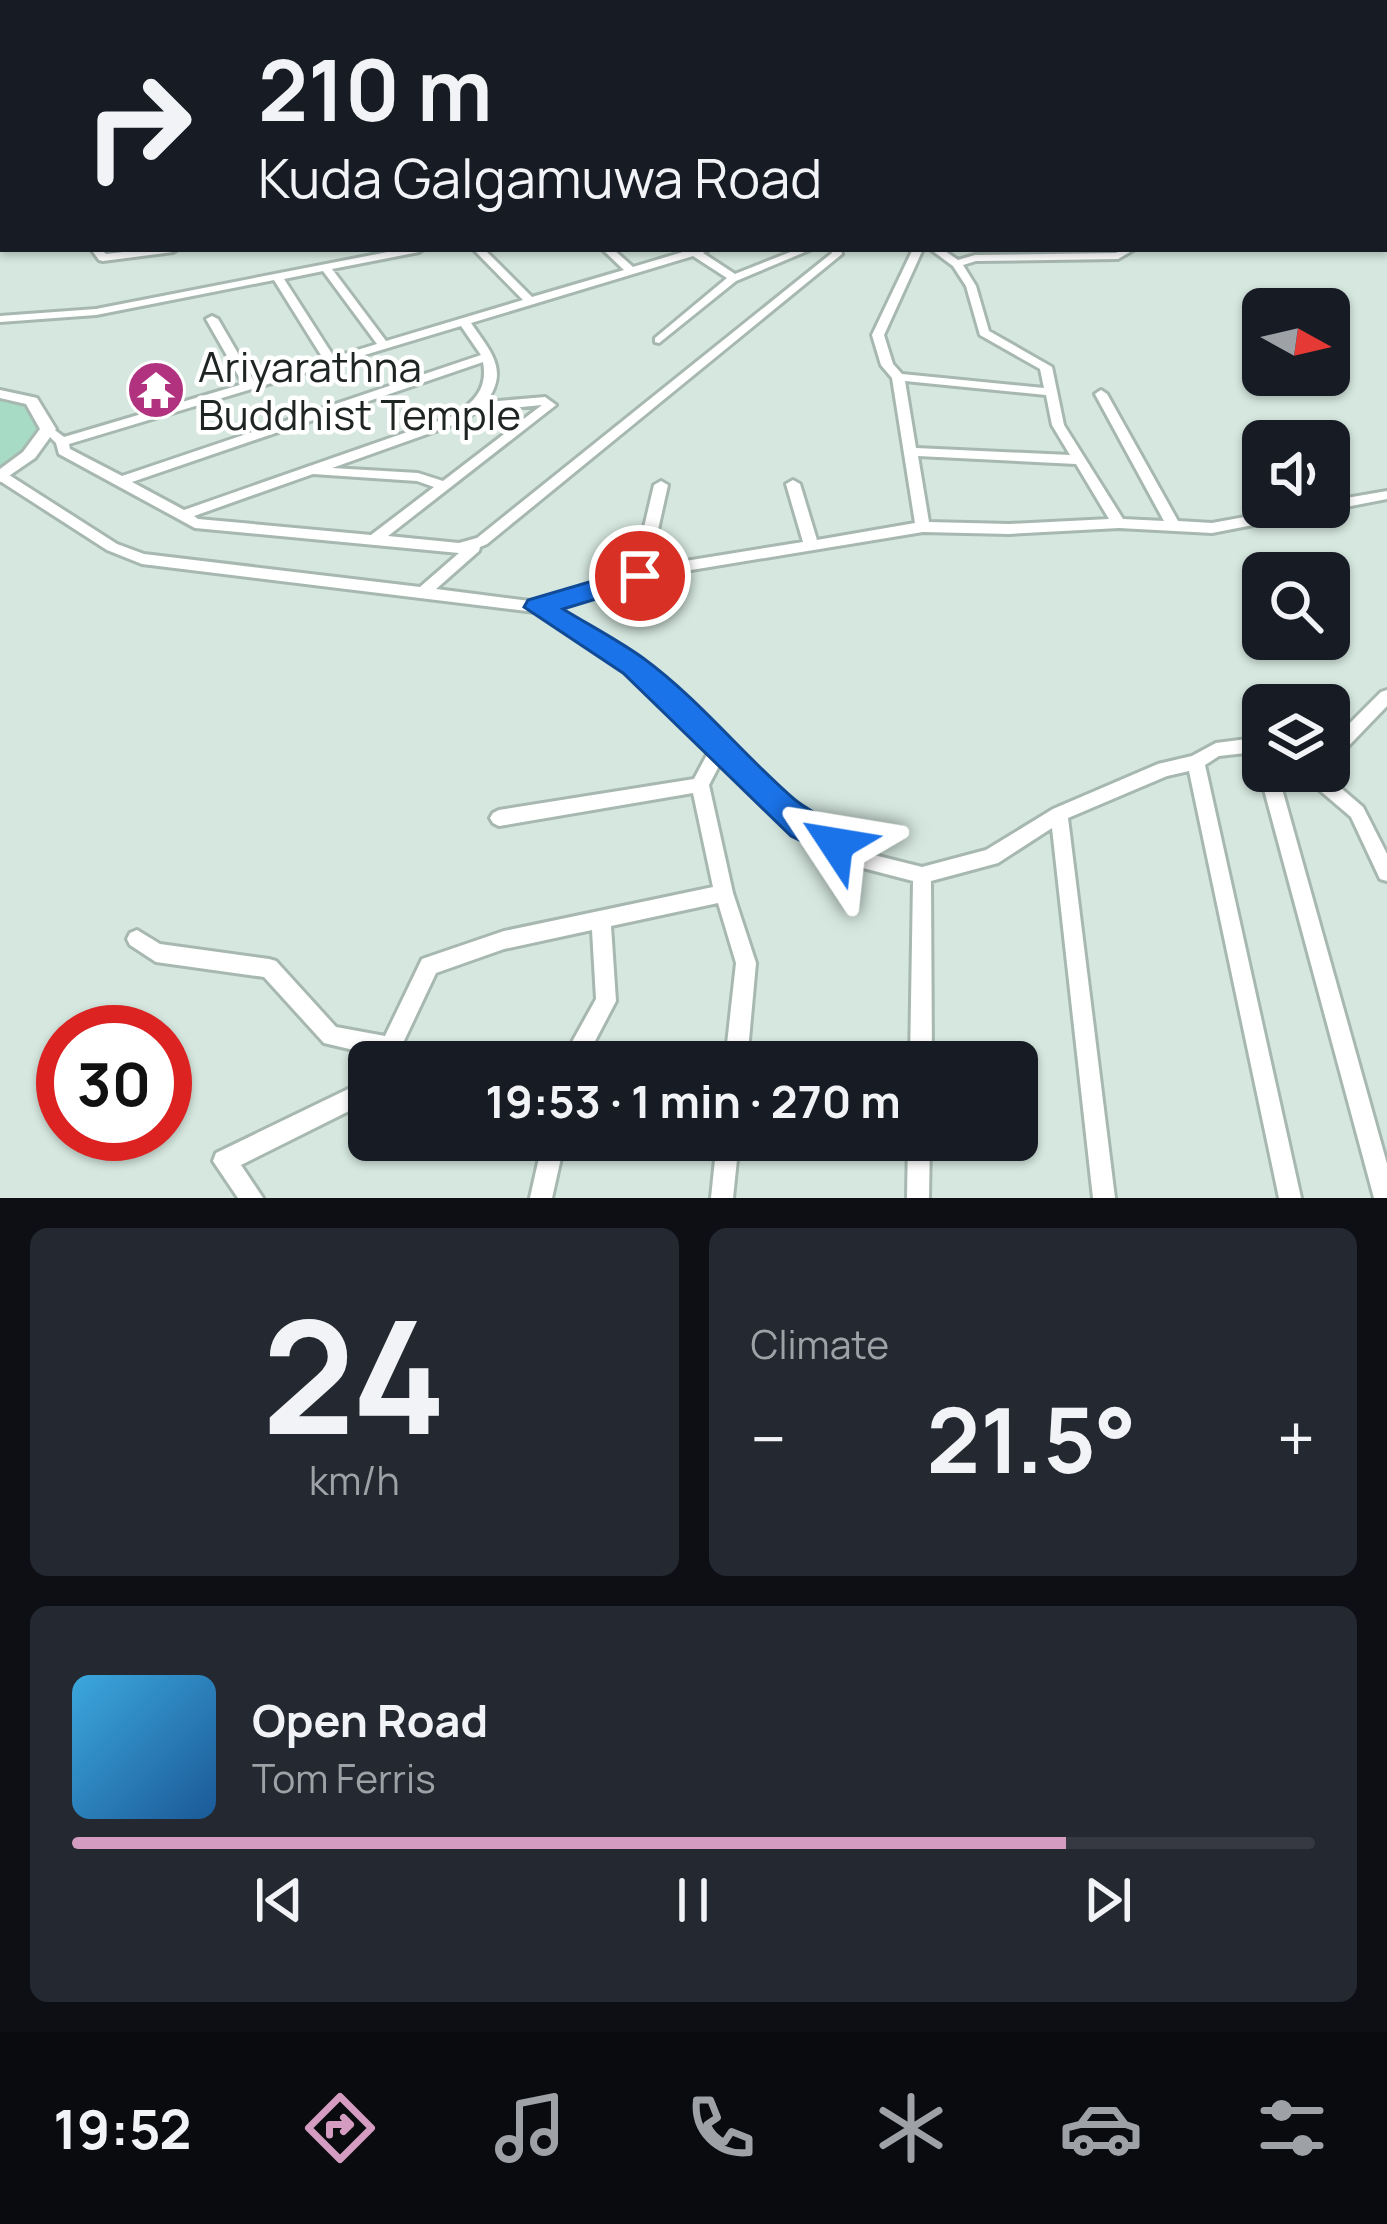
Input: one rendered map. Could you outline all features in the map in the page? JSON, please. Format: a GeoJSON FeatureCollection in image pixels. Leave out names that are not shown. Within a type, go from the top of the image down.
{"type":"FeatureCollection","features":[{"type":"Feature","properties":{"kind":"main road"},"geometry":{"type":"LineString","coordinates":[[0,394],[32,401],[48,430],[29,455],[0,476]]}},
{"type":"Feature","properties":{"kind":"street"},"geometry":{"type":"LineString","coordinates":[[98,252],[103,258],[149,252]]}},
{"type":"Feature","properties":{"kind":"street"},"geometry":{"type":"LineString","coordinates":[[0,319],[96,312],[403,252]]}},
{"type":"Feature","properties":{"kind":"street"},"geometry":{"type":"LineString","coordinates":[[481,252],[528,299]]}},
{"type":"Feature","properties":{"kind":"street"},"geometry":{"type":"LineString","coordinates":[[610,252],[629,270]]}},
{"type":"Feature","properties":{"kind":"street"},"geometry":{"type":"LineString","coordinates":[[62,442],[695,252]]}},
{"type":"Feature","properties":{"kind":"street"},"geometry":{"type":"LineString","coordinates":[[700,252],[734,278]]}},
{"type":"Feature","properties":{"kind":"street"},"geometry":{"type":"LineString","coordinates":[[659,340],[734,278],[799,252]]}},
{"type":"Feature","properties":{"kind":"street"},"geometry":{"type":"LineString","coordinates":[[917,252],[878,335],[886,365],[898,377],[923,527]]}},
{"type":"Feature","properties":{"kind":"street"},"geometry":{"type":"LineString","coordinates":[[939,252],[957,264],[971,286],[984,333],[1046,367],[1058,424],[1119,523]]}},
{"type":"Feature","properties":{"kind":"street"},"geometry":{"type":"LineString","coordinates":[[957,264],[975,257],[1083,259],[1125,252]]}},
{"type":"Feature","properties":{"kind":"street"},"geometry":{"type":"LineString","coordinates":[[425,591],[834,253]]}},
{"type":"Feature","properties":{"kind":"street"},"geometry":{"type":"LineString","coordinates":[[325,267],[382,343]]}},
{"type":"Feature","properties":{"kind":"street"},"geometry":{"type":"LineString","coordinates":[[277,277],[330,360]]}},
{"type":"Feature","properties":{"kind":"street"},"geometry":{"type":"LineString","coordinates":[[212,320],[250,385]]}},
{"type":"Feature","properties":{"kind":"street"},"geometry":{"type":"LineString","coordinates":[[183,515],[457,419],[475,407],[491,386],[488,357],[463,320]]}},
{"type":"Feature","properties":{"kind":"street"},"geometry":{"type":"LineString","coordinates":[[119,482],[488,357]]}},
{"type":"Feature","properties":{"kind":"street"},"geometry":{"type":"LineString","coordinates":[[898,377],[1049,392]]}},
{"type":"Feature","properties":{"kind":"street"},"geometry":{"type":"LineString","coordinates":[[1101,394],[1174,526]]}},
{"type":"Feature","properties":{"kind":"street"},"geometry":{"type":"LineString","coordinates":[[375,539],[550,405],[545,401],[475,407]]}},
{"type":"Feature","properties":{"kind":"street"},"geometry":{"type":"LineString","coordinates":[[48,430],[62,442],[64,452],[195,523],[459,548],[490,534]]}},
{"type":"Feature","properties":{"kind":"street"},"geometry":{"type":"LineString","coordinates":[[911,452],[1080,460]]}},
{"type":"Feature","properties":{"kind":"street"},"geometry":{"type":"LineString","coordinates":[[312,470],[418,477],[445,486]]}},
{"type":"Feature","properties":{"kind":"street"},"geometry":{"type":"LineString","coordinates":[[0,476],[112,547],[142,559],[538,607],[633,666],[722,745],[752,782],[802,826],[870,862],[922,874],[991,857],[1059,814],[1216,750],[1242,748]]}},
{"type":"Feature","properties":{"kind":"street"},"geometry":{"type":"LineString","coordinates":[[793,484],[811,545]]}},
{"type":"Feature","properties":{"kind":"street"},"geometry":{"type":"LineString","coordinates":[[640,576],[661,485]]}},
{"type":"Feature","properties":{"kind":"street"},"geometry":{"type":"LineString","coordinates":[[538,607],[640,576],[923,527],[1009,529],[1119,523],[1212,528],[1387,495]]}},
{"type":"Feature","properties":{"kind":"street"},"geometry":{"type":"LineString","coordinates":[[1350,734],[1387,696]]}},
{"type":"Feature","properties":{"kind":"street"},"geometry":{"type":"LineString","coordinates":[[722,745],[700,785],[724,893],[746,963],[738,1041]]}},
{"type":"Feature","properties":{"kind":"street"},"geometry":{"type":"LineString","coordinates":[[1196,762],[1289,1198]]}},
{"type":"Feature","properties":{"kind":"street"},"geometry":{"type":"LineString","coordinates":[[499,818],[700,785]]}},
{"type":"Feature","properties":{"kind":"street"},"geometry":{"type":"LineString","coordinates":[[1274,792],[1385,1198]]}},
{"type":"Feature","properties":{"kind":"street"},"geometry":{"type":"LineString","coordinates":[[1334,792],[1357,812],[1387,873]]}},
{"type":"Feature","properties":{"kind":"street"},"geometry":{"type":"LineString","coordinates":[[1059,814],[1104,1198]]}},
{"type":"Feature","properties":{"kind":"street"},"geometry":{"type":"LineString","coordinates":[[921,1041],[922,874]]}},
{"type":"Feature","properties":{"kind":"street"},"geometry":{"type":"LineString","coordinates":[[393,1041],[429,966],[504,940],[724,893]]}},
{"type":"Feature","properties":{"kind":"street"},"geometry":{"type":"LineString","coordinates":[[584,1041],[606,1001],[601,920]]}},
{"type":"Feature","properties":{"kind":"street"},"geometry":{"type":"LineString","coordinates":[[136,939],[156,953],[269,968],[331,1036],[348,1041]]}},
{"type":"Feature","properties":{"kind":"street"},"geometry":{"type":"LineString","coordinates":[[252,1198],[224,1161],[348,1100]]}},
{"type":"Feature","properties":{"kind":"street"},"geometry":{"type":"LineString","coordinates":[[541,1198],[549,1161]]}},
{"type":"Feature","properties":{"kind":"street"},"geometry":{"type":"LineString","coordinates":[[722,1198],[726,1161]]}},
{"type":"Feature","properties":{"kind":"street"},"geometry":{"type":"LineString","coordinates":[[918,1198],[919,1161]]}},
{"type":"Feature","properties":{"kind":"green space"},"geometry":{"type":"Polygon","coordinates":[[[0,394],[32,401],[48,429],[0,477],[0,394]]]}},
{"type":"Feature","properties":{"kind":"place","name":"Ariyarathna Buddhist Temple"},"geometry":{"type":"Point","coordinates":[156,390]}},
{"type":"Feature","properties":{"kind":"route"},"geometry":{"type":"LineString","coordinates":[[640,576],[538,607],[633,666],[722,745],[752,782],[802,826],[836,844]]}}]}
